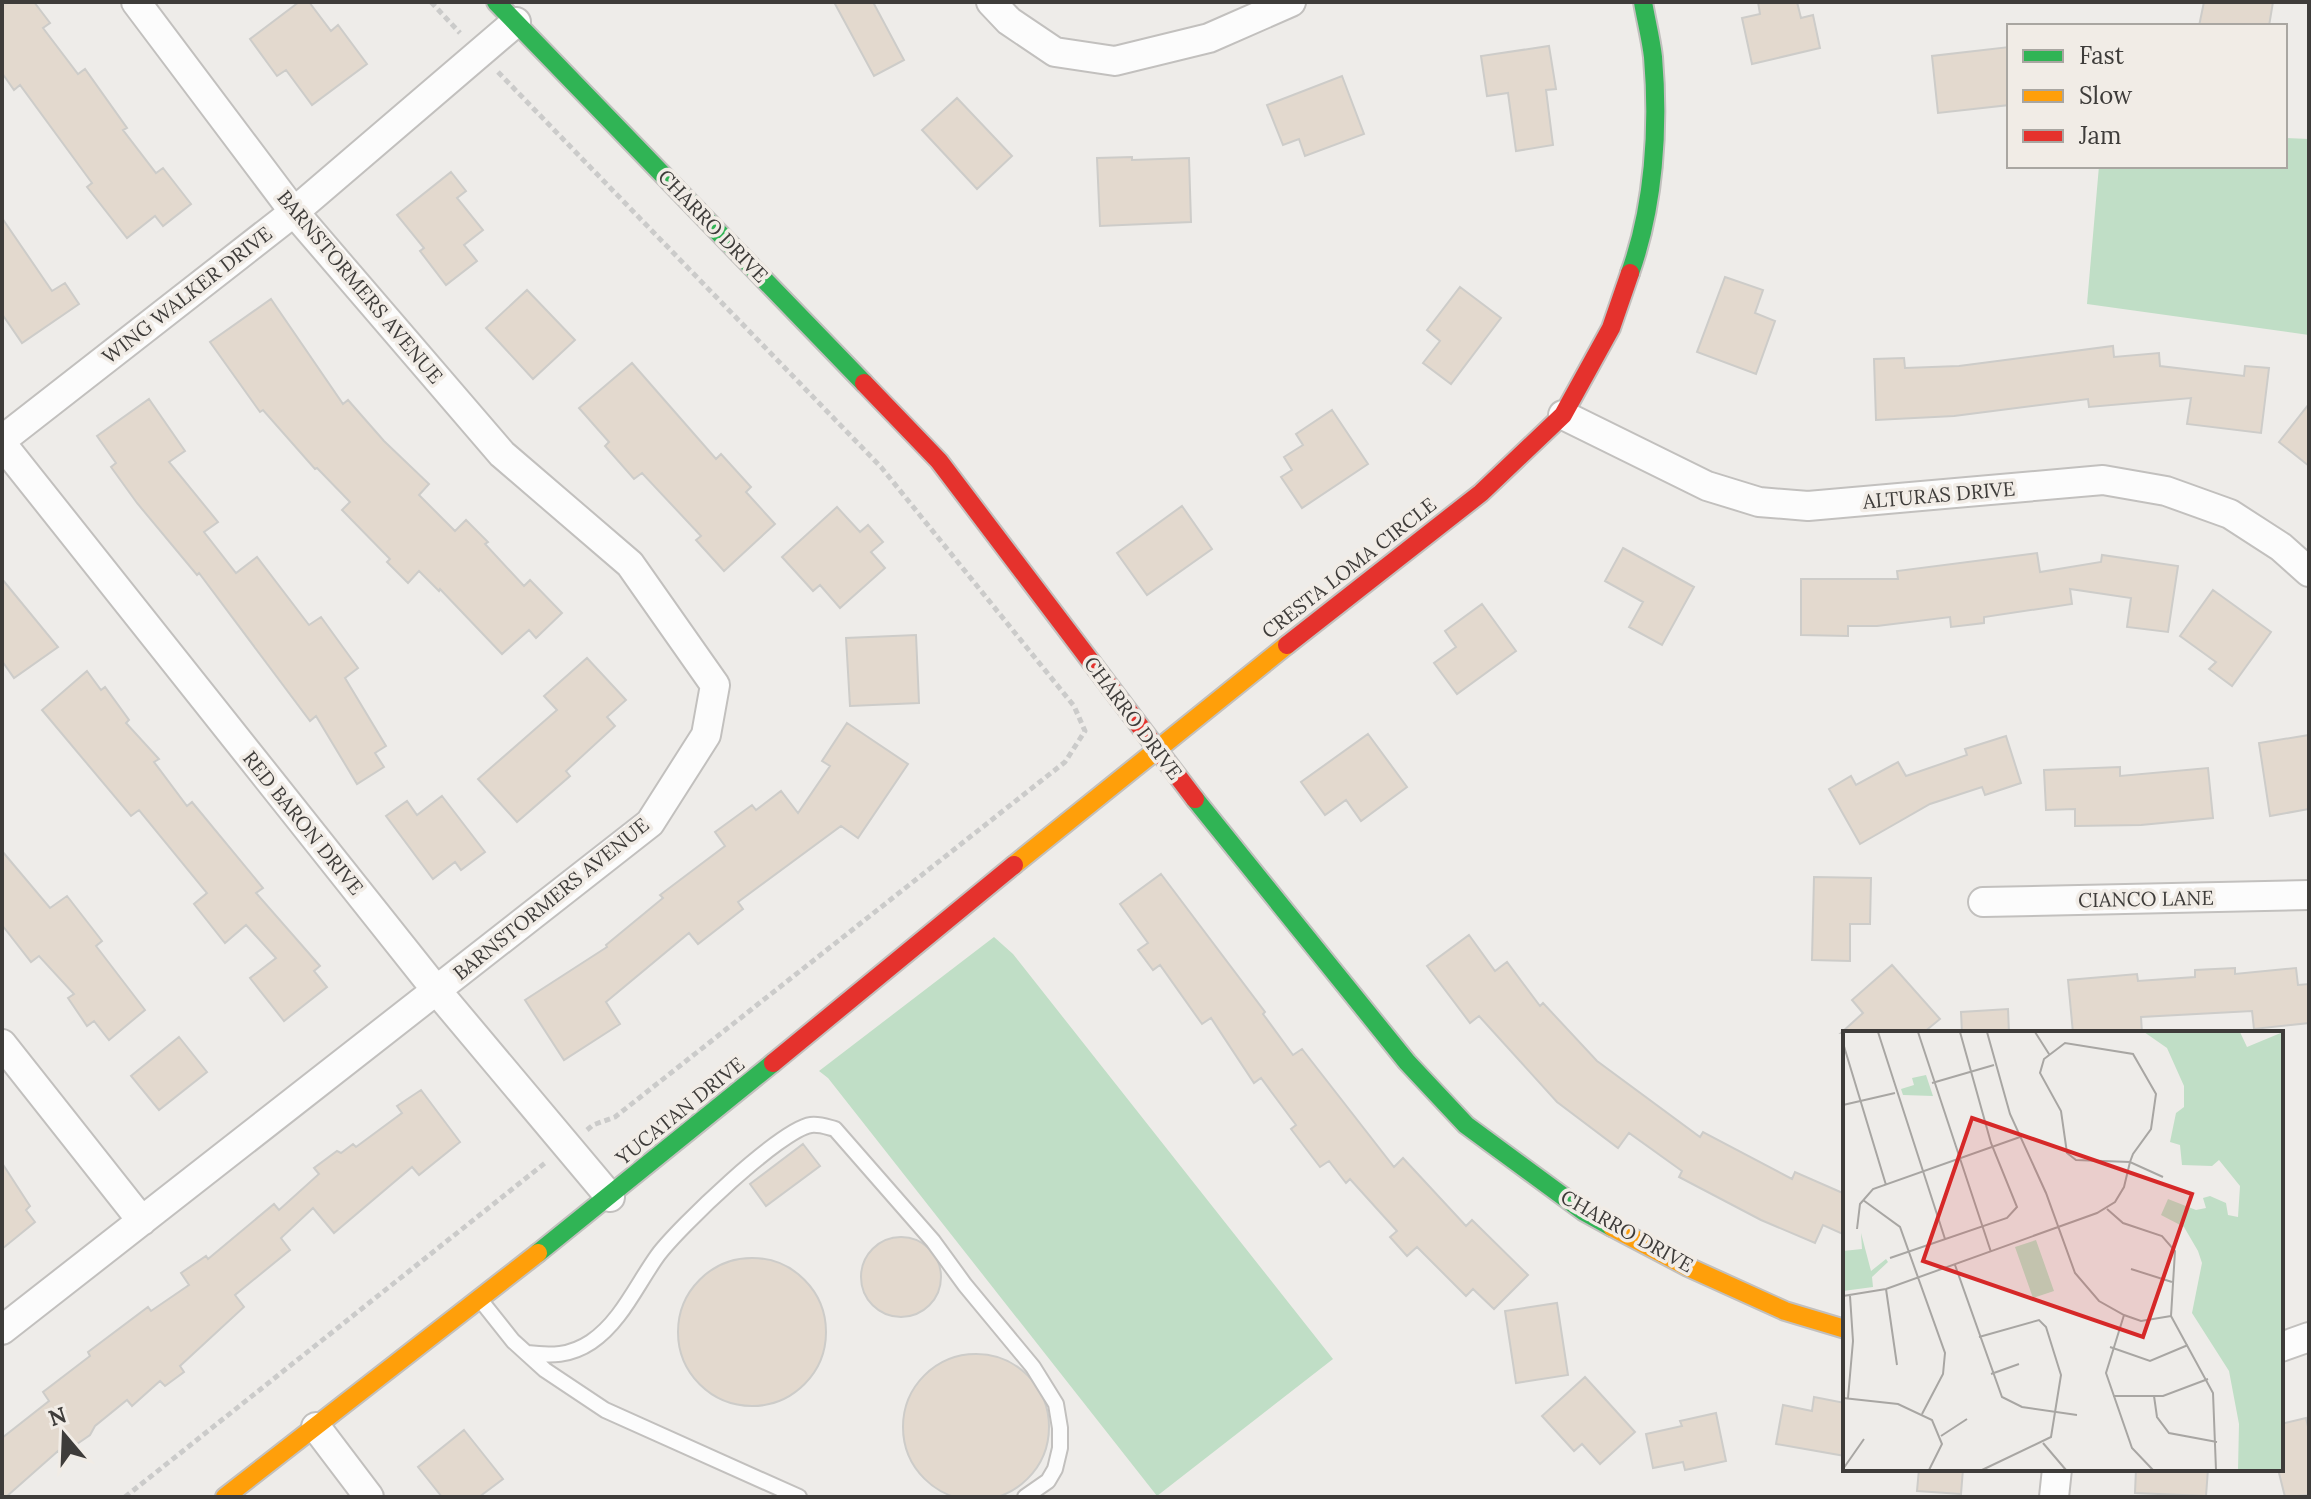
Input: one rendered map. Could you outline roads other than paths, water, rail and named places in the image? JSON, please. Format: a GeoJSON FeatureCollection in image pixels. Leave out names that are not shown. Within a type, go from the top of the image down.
{"type":"FeatureCollection","features":[{"type":"Feature","properties":{"kind":"street","name":"BARNSTORMERS AVENUE"},"geometry":{"type":"LineString","coordinates":[[2,1330],[650,823],[706,735],[715,685],[630,564],[502,454],[294,212],[136,2]]}},
{"type":"Feature","properties":{"kind":"street"},"geometry":{"type":"LineString","coordinates":[[991,2],[1009,21],[1055,52],[1115,61],[1209,38],[1291,2]]}},
{"type":"Feature","properties":{"kind":"street","name":"CRESTA LOMA CIRCLE"},"geometry":{"type":"LineString","coordinates":[[1155,749],[1481,493],[1563,415],[1611,328],[1642,240],[1654,154],[1653,57],[1643,2]]}},
{"type":"Feature","properties":{"kind":"street","name":"WING WALKER DRIVE"},"geometry":{"type":"LineString","coordinates":[[2,442],[294,212],[506,12]]}},
{"type":"Feature","properties":{"kind":"street","name":"CHARRO DRIVE"},"geometry":{"type":"LineString","coordinates":[[506,12],[939,461],[1155,749],[1407,1062],[1466,1125],[1596,1218],[1688,1267],[1785,1311],[1843,1328]]}},
{"type":"Feature","properties":{"kind":"street","name":"ALTURAS DRIVE"},"geometry":{"type":"LineString","coordinates":[[1563,415],[1707,486],[1759,502],[1808,506],[2103,480],[2166,491],[2230,514],[2281,547],[2309,572]]}},
{"type":"Feature","properties":{"kind":"street","name":"RED BARON DRIVE"},"geometry":{"type":"LineString","coordinates":[[2,442],[437,991],[610,1197]]}},
{"type":"Feature","properties":{"kind":"street","name":"YUCATAN DRIVE"},"geometry":{"type":"LineString","coordinates":[[225,1497],[610,1197],[1155,749]]}},
{"type":"Feature","properties":{"kind":"street","name":"CIANCO LANE"},"geometry":{"type":"LineString","coordinates":[[1983,902],[2309,895]]}},
{"type":"Feature","properties":{"kind":"street"},"geometry":{"type":"LineString","coordinates":[[2,1044],[142,1221]]}},
{"type":"Feature","properties":{"kind":"street"},"geometry":{"type":"LineString","coordinates":[[2283,1346],[2309,1337]]}},
{"type":"Feature","properties":{"kind":"street"},"geometry":{"type":"LineString","coordinates":[[316,1427],[369,1497]]}},
{"type":"Feature","properties":{"kind":"street"},"geometry":{"type":"LineString","coordinates":[[2054,1497],[2057,1471]]}},
{"type":"Feature","properties":{"kind":"lane"},"geometry":{"type":"LineString","coordinates":[[527,1353],[552,1356],[571,1353],[604,1333],[659,1254],[691,1217],[782,1138],[810,1125],[822,1125],[835,1129],[933,1241],[1033,1367],[1056,1404],[1060,1448],[1055,1469],[1048,1481],[1025,1497]]}},
{"type":"Feature","properties":{"kind":"lane"},"geometry":{"type":"LineString","coordinates":[[479,1298],[513,1341],[545,1370],[605,1410],[799,1497]]}}]}
